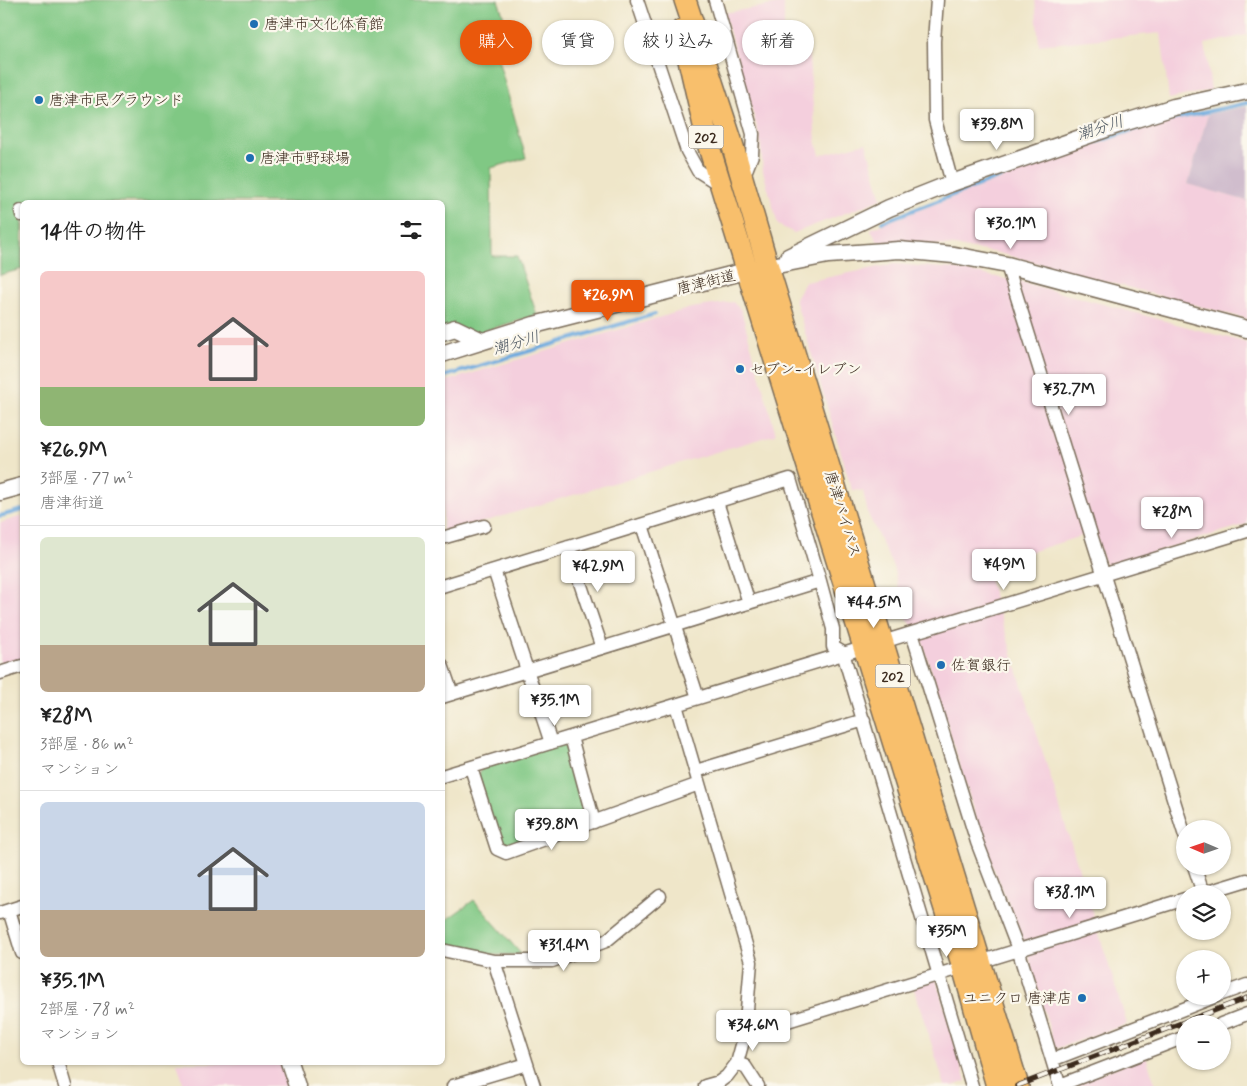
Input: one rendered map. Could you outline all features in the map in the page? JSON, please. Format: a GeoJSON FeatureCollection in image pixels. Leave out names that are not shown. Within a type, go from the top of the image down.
{"type":"FeatureCollection","features":[{"type":"Feature","properties":{"kind":"highway","name":"唐津バイパス"},"geometry":{"type":"LineString","coordinates":[[675,0],[709,147],[720,185],[863,647],[971,964],[1018,1086]]}},
{"type":"Feature","properties":{"kind":"highway","name":"唐津バイパス"},"geometry":{"type":"LineString","coordinates":[[685,0],[768,267],[863,647]]}},
{"type":"Feature","properties":{"kind":"highway","name":"唐津バイパス"},"geometry":{"type":"LineString","coordinates":[[971,964],[997,1086]]}},
{"type":"Feature","properties":{"kind":"street"},"geometry":{"type":"LineString","coordinates":[[636,0],[686,151],[698,171],[720,185]]}},
{"type":"Feature","properties":{"kind":"street"},"geometry":{"type":"LineString","coordinates":[[715,0],[753,134],[752,155],[742,180]]}},
{"type":"Feature","properties":{"kind":"street"},"geometry":{"type":"LineString","coordinates":[[937,0],[934,41],[935,120],[952,183]]}},
{"type":"Feature","properties":{"kind":"street"},"geometry":{"type":"LineString","coordinates":[[768,267],[888,208],[952,183],[1174,107],[1247,91]]}},
{"type":"Feature","properties":{"kind":"street"},"geometry":{"type":"LineString","coordinates":[[768,267],[828,255],[899,250],[954,255],[1007,265],[1247,329]]}},
{"type":"Feature","properties":{"kind":"street"},"geometry":{"type":"LineString","coordinates":[[1007,265],[1180,820]]}},
{"type":"Feature","properties":{"kind":"street","name":"唐津街道"},"geometry":{"type":"LineString","coordinates":[[445,353],[534,324],[768,267]]}},
{"type":"Feature","properties":{"kind":"street"},"geometry":{"type":"LineString","coordinates":[[445,331],[456,328],[482,341]]}},
{"type":"Feature","properties":{"kind":"street"},"geometry":{"type":"LineString","coordinates":[[445,585],[790,479],[820,581],[832,629],[833,647],[863,647]]}},
{"type":"Feature","properties":{"kind":"street"},"geometry":{"type":"LineString","coordinates":[[0,492],[20,487]]}},
{"type":"Feature","properties":{"kind":"street"},"geometry":{"type":"LineString","coordinates":[[717,502],[749,602]]}},
{"type":"Feature","properties":{"kind":"street"},"geometry":{"type":"LineString","coordinates":[[642,525],[698,698]]}},
{"type":"Feature","properties":{"kind":"street"},"geometry":{"type":"LineString","coordinates":[[445,537],[484,526]]}},
{"type":"Feature","properties":{"kind":"street"},"geometry":{"type":"LineString","coordinates":[[445,775],[1247,531]]}},
{"type":"Feature","properties":{"kind":"street"},"geometry":{"type":"LineString","coordinates":[[568,547],[602,648]]}},
{"type":"Feature","properties":{"kind":"street"},"geometry":{"type":"LineString","coordinates":[[494,570],[551,743]]}},
{"type":"Feature","properties":{"kind":"street"},"geometry":{"type":"LineString","coordinates":[[447,695],[820,581]]}},
{"type":"Feature","properties":{"kind":"street"},"geometry":{"type":"LineString","coordinates":[[912,634],[977,842],[1018,949],[1060,1086],[1176,1041]]}},
{"type":"Feature","properties":{"kind":"street"},"geometry":{"type":"LineString","coordinates":[[863,647],[864,720],[972,1086]]}},
{"type":"Feature","properties":{"kind":"street"},"geometry":{"type":"LineString","coordinates":[[0,673],[20,667]]}},
{"type":"Feature","properties":{"kind":"street"},"geometry":{"type":"LineString","coordinates":[[676,704],[752,962],[745,1034],[737,1063],[727,1076],[718,1082],[705,1086]]}},
{"type":"Feature","properties":{"kind":"street"},"geometry":{"type":"LineString","coordinates":[[696,772],[864,720]]}},
{"type":"Feature","properties":{"kind":"street"},"geometry":{"type":"LineString","coordinates":[[571,737],[594,822]]}},
{"type":"Feature","properties":{"kind":"street"},"geometry":{"type":"LineString","coordinates":[[471,768],[497,848],[506,853],[700,784]]}},
{"type":"Feature","properties":{"kind":"street"},"geometry":{"type":"LineString","coordinates":[[1230,885],[1247,880]]}},
{"type":"Feature","properties":{"kind":"street"},"geometry":{"type":"LineString","coordinates":[[445,951],[494,961],[552,961],[606,941],[660,896]]}},
{"type":"Feature","properties":{"kind":"street"},"geometry":{"type":"LineString","coordinates":[[745,1034],[1176,901]]}},
{"type":"Feature","properties":{"kind":"street"},"geometry":{"type":"LineString","coordinates":[[20,907],[4,912],[20,948]]}},
{"type":"Feature","properties":{"kind":"street"},"geometry":{"type":"LineString","coordinates":[[494,961],[534,1086]]}},
{"type":"Feature","properties":{"kind":"street"},"geometry":{"type":"LineString","coordinates":[[1231,991],[1247,985]]}},
{"type":"Feature","properties":{"kind":"street"},"geometry":{"type":"LineString","coordinates":[[1052,1060],[1194,1005]]}},
{"type":"Feature","properties":{"kind":"street"},"geometry":{"type":"LineString","coordinates":[[1231,1020],[1247,1014]]}},
{"type":"Feature","properties":{"kind":"street"},"geometry":{"type":"LineString","coordinates":[[737,1063],[745,1066],[758,1086]]}},
{"type":"Feature","properties":{"kind":"street"},"geometry":{"type":"LineString","coordinates":[[453,1086],[527,1064]]}},
{"type":"Feature","properties":{"kind":"street"},"geometry":{"type":"LineString","coordinates":[[59,1065],[65,1086]]}},
{"type":"Feature","properties":{"kind":"street"},"geometry":{"type":"LineString","coordinates":[[290,1065],[297,1086]]}},
{"type":"Feature","properties":{"kind":"shaded area"},"geometry":{"type":"Polygon","coordinates":[[[1035,0],[1245,0],[1247,35],[1205,44],[1211,90],[1169,99],[1161,33],[1039,45],[1035,0]]]}},
{"type":"Feature","properties":{"kind":"shaded area"},"geometry":{"type":"Polygon","coordinates":[[[784,3],[784,20],[742,20],[742,65],[810,65],[816,140],[820,155],[866,143],[882,199],[794,233],[778,225],[763,171],[760,138],[732,41],[732,20],[726,20],[724,13],[784,3]]]}},
{"type":"Feature","properties":{"kind":"shaded area"},"geometry":{"type":"Polygon","coordinates":[[[1247,106],[1247,201],[1188,184],[1208,114],[1247,106]]]}},
{"type":"Feature","properties":{"kind":"shaded area"},"geometry":{"type":"Polygon","coordinates":[[[1208,114],[1188,184],[1247,201],[1247,319],[999,253],[954,246],[878,242],[870,229],[1065,155],[1152,126],[1208,114]]]}},
{"type":"Feature","properties":{"kind":"shaded area"},"geometry":{"type":"Polygon","coordinates":[[[894,264],[956,269],[1021,282],[1247,343],[1247,524],[1106,567],[1094,532],[985,566],[1127,1024],[1055,1049],[1025,944],[984,845],[921,637],[907,619],[893,567],[868,514],[863,491],[852,490],[795,299],[805,282],[894,264]]]}},
{"type":"Feature","properties":{"kind":"shaded area"},"geometry":{"type":"Polygon","coordinates":[[[733,302],[741,310],[776,434],[445,533],[445,381],[691,308],[733,302]]]}},
{"type":"Feature","properties":{"kind":"shaded area"},"geometry":{"type":"Polygon","coordinates":[[[20,517],[20,662],[0,668],[0,523],[20,517]]]}},
{"type":"Feature","properties":{"kind":"shaded area"},"geometry":{"type":"Polygon","coordinates":[[[936,979],[966,1081],[953,1086],[945,1086],[913,986],[936,979]]]}},
{"type":"Feature","properties":{"kind":"shaded area"},"geometry":{"type":"Polygon","coordinates":[[[1146,1056],[1156,1086],[1067,1086],[1146,1056]]]}},
{"type":"Feature","properties":{"kind":"shaded area"},"geometry":{"type":"Polygon","coordinates":[[[178,1065],[282,1065],[289,1086],[184,1086],[178,1065]]]}},
{"type":"Feature","properties":{"kind":"green space"},"geometry":{"type":"Polygon","coordinates":[[[0,0],[498,0],[505,20],[460,20],[460,65],[500,65],[526,158],[491,168],[492,256],[517,256],[537,315],[445,342],[445,200],[20,200],[20,270],[0,275],[0,0]]]}},
{"type":"Feature","properties":{"kind":"green space"},"geometry":{"type":"Polygon","coordinates":[[[561,744],[569,749],[586,814],[584,820],[508,846],[500,845],[478,776],[482,768],[561,744]]]}},
{"type":"Feature","properties":{"kind":"green space"},"geometry":{"type":"Polygon","coordinates":[[[474,900],[521,954],[496,955],[445,945],[445,921],[474,900]]]}},
{"type":"Feature","properties":{"kind":"waterway","name":"潮分川"},"geometry":{"type":"LineString","coordinates":[[882,222],[1063,153],[1151,124],[1247,103]]}},
{"type":"Feature","properties":{"kind":"waterway","name":"潮分川"},"geometry":{"type":"LineString","coordinates":[[445,376],[655,314]]}},
{"type":"Feature","properties":{"kind":"waterway","name":"潮分川"},"geometry":{"type":"LineString","coordinates":[[0,516],[20,511]]}},
{"type":"Feature","properties":{"kind":"railway"},"geometry":{"type":"LineString","coordinates":[[1017,1086],[1247,998]]}},
{"type":"Feature","properties":{"kind":"place","name":"唐津市文化体育館"},"geometry":{"type":"Point","coordinates":[254,24]}},
{"type":"Feature","properties":{"kind":"place","name":"唐津市民グラウンド"},"geometry":{"type":"Point","coordinates":[39,100]}},
{"type":"Feature","properties":{"kind":"place","name":"唐津市野球場"},"geometry":{"type":"Point","coordinates":[250,158]}},
{"type":"Feature","properties":{"kind":"place","name":"セブン-イレブン"},"geometry":{"type":"Point","coordinates":[740,369]}},
{"type":"Feature","properties":{"kind":"place","name":"佐賀銀行"},"geometry":{"type":"Point","coordinates":[941,665]}},
{"type":"Feature","properties":{"kind":"place","name":"ユニクロ 唐津店"},"geometry":{"type":"Point","coordinates":[1082,998]}}]}
